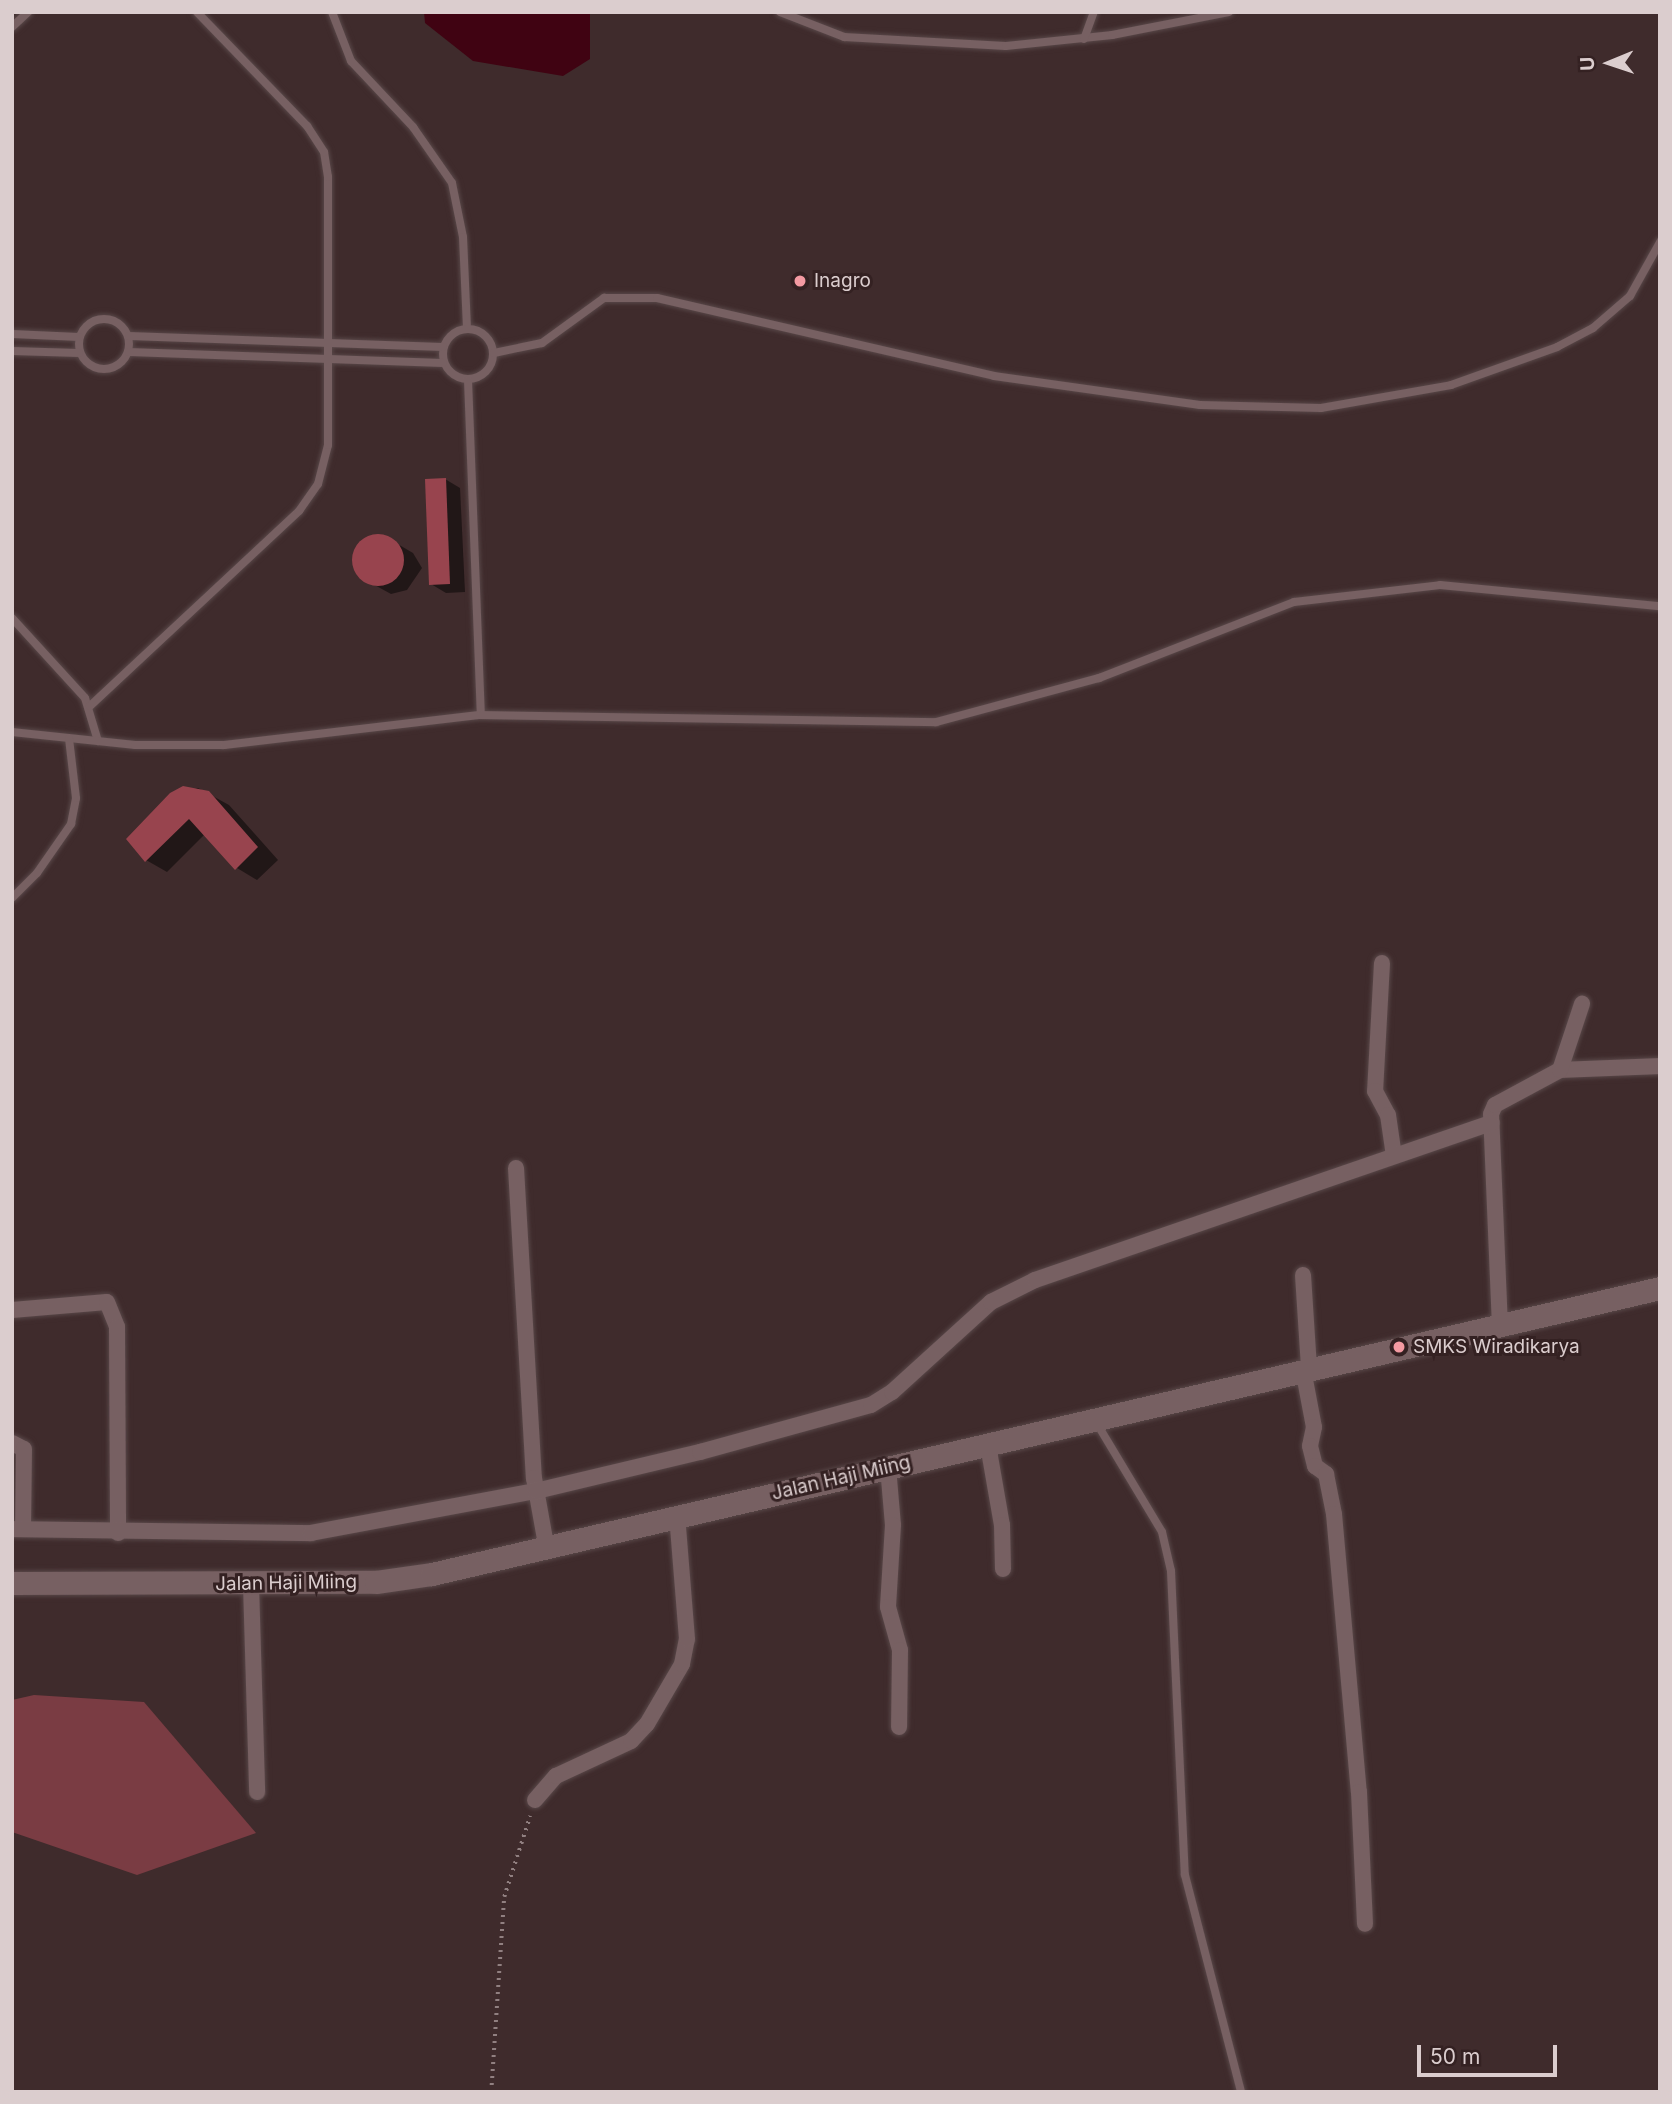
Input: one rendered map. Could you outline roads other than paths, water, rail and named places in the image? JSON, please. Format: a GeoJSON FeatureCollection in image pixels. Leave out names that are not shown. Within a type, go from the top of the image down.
{"type":"FeatureCollection","features":[{"type":"Feature","properties":{"kind":"main road","name":"Jalan Haji Miing"},"geometry":{"type":"LineString","coordinates":[[12,1583],[251,1584],[391,1581],[1660,1288]]}},
{"type":"Feature","properties":{"kind":"street"},"geometry":{"type":"LineString","coordinates":[[1382,963],[1375,1091],[1388,1115],[1394,1156]]}},
{"type":"Feature","properties":{"kind":"street"},"geometry":{"type":"LineString","coordinates":[[1560,1070],[1582,1004]]}},
{"type":"Feature","properties":{"kind":"street"},"geometry":{"type":"LineString","coordinates":[[1500,1327],[1492,1123],[1495,1105],[1560,1070],[1660,1066]]}},
{"type":"Feature","properties":{"kind":"street"},"geometry":{"type":"LineString","coordinates":[[12,1443],[24,1449],[18,1529],[118,1533],[311,1533],[536,1492],[871,1405],[892,1392],[991,1302],[1035,1280],[1492,1123]]}},
{"type":"Feature","properties":{"kind":"street"},"geometry":{"type":"LineString","coordinates":[[516,1168],[536,1492],[546,1545]]}},
{"type":"Feature","properties":{"kind":"street"},"geometry":{"type":"LineString","coordinates":[[1303,1275],[1306,1368],[1314,1427],[1310,1446],[1315,1466],[1326,1474],[1334,1514],[1359,1792],[1365,1924]]}},
{"type":"Feature","properties":{"kind":"street"},"geometry":{"type":"LineString","coordinates":[[12,1310],[107,1302],[117,1327],[118,1533]]}},
{"type":"Feature","properties":{"kind":"street"},"geometry":{"type":"LineString","coordinates":[[988,1445],[1002,1525],[1003,1569]]}},
{"type":"Feature","properties":{"kind":"street"},"geometry":{"type":"LineString","coordinates":[[888,1467],[893,1525],[888,1607],[900,1650],[899,1727]]}},
{"type":"Feature","properties":{"kind":"street"},"geometry":{"type":"LineString","coordinates":[[535,1800],[556,1776],[631,1741],[648,1724],[682,1664],[687,1639],[677,1515]]}},
{"type":"Feature","properties":{"kind":"street"},"geometry":{"type":"LineString","coordinates":[[251,1584],[257,1792]]}},
{"type":"Feature","properties":{"kind":"lane"},"geometry":{"type":"LineString","coordinates":[[12,27],[27,12]]}},
{"type":"Feature","properties":{"kind":"lane"},"geometry":{"type":"LineString","coordinates":[[90,706],[286,525],[309,497],[328,445],[329,359],[324,152],[307,126],[197,12]]}},
{"type":"Feature","properties":{"kind":"lane"},"geometry":{"type":"LineString","coordinates":[[332,12],[351,61],[419,134],[452,183],[463,237],[467,327]]}},
{"type":"Feature","properties":{"kind":"lane"},"geometry":{"type":"LineString","coordinates":[[780,12],[844,37],[1006,46],[1084,39],[1229,12]]}},
{"type":"Feature","properties":{"kind":"lane"},"geometry":{"type":"LineString","coordinates":[[1084,39],[1094,12]]}},
{"type":"Feature","properties":{"kind":"lane"},"geometry":{"type":"LineString","coordinates":[[494,353],[528,349],[542,343],[604,298],[657,298],[994,376],[1200,405],[1321,408],[1451,385],[1558,347],[1593,328],[1630,296],[1660,242]]}},
{"type":"Feature","properties":{"kind":"lane"},"geometry":{"type":"LineString","coordinates":[[103,318],[118,323],[128,336],[129,352],[120,365],[104,371],[89,366],[79,353],[79,337],[88,323],[103,318]]}},
{"type":"Feature","properties":{"kind":"lane"},"geometry":{"type":"LineString","coordinates":[[467,327],[488,338],[494,353],[489,369],[468,380],[453,376],[443,363],[443,346],[452,333],[467,327]]}},
{"type":"Feature","properties":{"kind":"lane"},"geometry":{"type":"LineString","coordinates":[[12,334],[79,337]]}},
{"type":"Feature","properties":{"kind":"lane"},"geometry":{"type":"LineString","coordinates":[[128,336],[328,340],[443,346]]}},
{"type":"Feature","properties":{"kind":"lane"},"geometry":{"type":"LineString","coordinates":[[12,351],[79,353]]}},
{"type":"Feature","properties":{"kind":"lane"},"geometry":{"type":"LineString","coordinates":[[129,352],[443,363]]}},
{"type":"Feature","properties":{"kind":"lane"},"geometry":{"type":"LineString","coordinates":[[468,380],[481,715]]}},
{"type":"Feature","properties":{"kind":"lane"},"geometry":{"type":"LineString","coordinates":[[12,732],[98,741],[224,745],[481,715],[936,722],[1099,678],[1294,602],[1440,585],[1660,606]]}},
{"type":"Feature","properties":{"kind":"lane"},"geometry":{"type":"LineString","coordinates":[[12,618],[90,706],[98,741]]}},
{"type":"Feature","properties":{"kind":"lane"},"geometry":{"type":"LineString","coordinates":[[12,898],[37,873],[72,824],[76,798],[69,738]]}},
{"type":"Feature","properties":{"kind":"lane"},"geometry":{"type":"LineString","coordinates":[[1095,1420],[1162,1532],[1171,1571],[1185,1875],[1241,2092]]}},
{"type":"Feature","properties":{"kind":"place","name":"Inagro"},"geometry":{"type":"Point","coordinates":[800,281]}},
{"type":"Feature","properties":{"kind":"place","name":"SMKS Wiradikarya"},"geometry":{"type":"Point","coordinates":[1399,1347]}}]}
